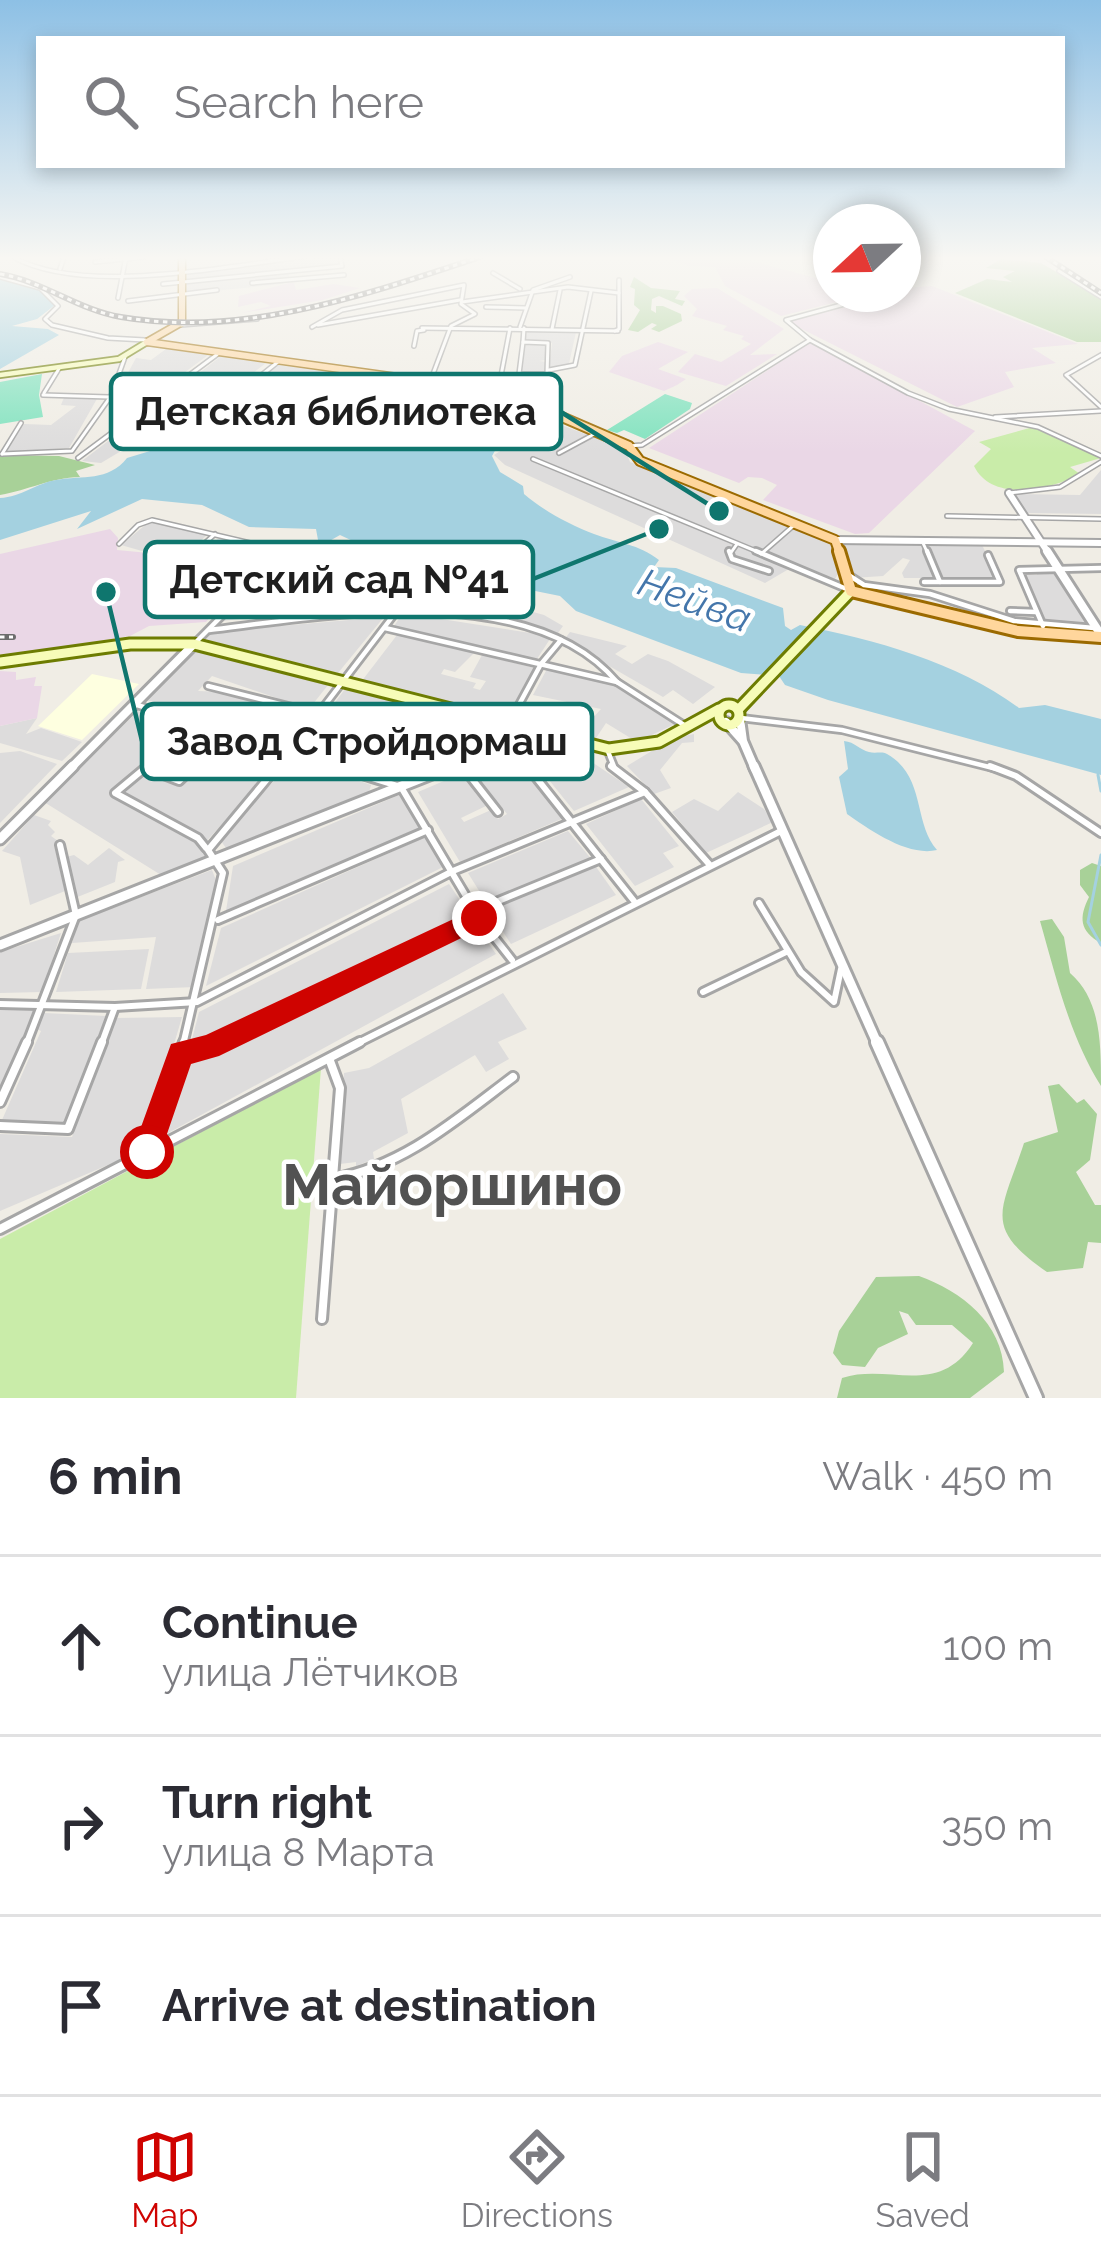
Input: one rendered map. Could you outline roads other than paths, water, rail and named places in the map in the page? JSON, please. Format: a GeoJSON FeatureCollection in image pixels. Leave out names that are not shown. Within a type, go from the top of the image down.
{"type":"FeatureCollection","features":[{"type":"Feature","properties":{"kind":"main road"},"geometry":{"type":"LineString","coordinates":[[0,375],[124,357],[182,322]]}},
{"type":"Feature","properties":{"kind":"main road"},"geometry":{"type":"LineString","coordinates":[[148,341],[430,382],[501,387],[629,446],[640,460],[654,467],[836,540],[850,591]]}},
{"type":"Feature","properties":{"kind":"main road"},"geometry":{"type":"LineString","coordinates":[[0,662],[130,644],[194,644],[607,749],[650,746],[723,715],[755,691],[850,591]]}},
{"type":"Feature","properties":{"kind":"main road"},"geometry":{"type":"LineString","coordinates":[[850,591],[1018,631],[1099,634]]}},
{"type":"Feature","properties":{"kind":"main road"},"geometry":{"type":"LineString","coordinates":[[723,715],[740,715],[755,691]]}},
{"type":"Feature","properties":{"kind":"street"},"geometry":{"type":"LineString","coordinates":[[48,322],[108,338],[148,341]]}},
{"type":"Feature","properties":{"kind":"street"},"geometry":{"type":"LineString","coordinates":[[176,327],[224,322]]}},
{"type":"Feature","properties":{"kind":"street"},"geometry":{"type":"LineString","coordinates":[[321,322],[315,326],[338,322]]}},
{"type":"Feature","properties":{"kind":"street"},"geometry":{"type":"LineString","coordinates":[[430,382],[452,326],[459,322]]}},
{"type":"Feature","properties":{"kind":"street"},"geometry":{"type":"LineString","coordinates":[[522,342],[548,343],[548,374],[519,374],[523,322]]}},
{"type":"Feature","properties":{"kind":"street"},"geometry":{"type":"LineString","coordinates":[[552,329],[553,322]]}},
{"type":"Feature","properties":{"kind":"street"},"geometry":{"type":"LineString","coordinates":[[548,370],[575,365],[583,322]]}},
{"type":"Feature","properties":{"kind":"street"},"geometry":{"type":"LineString","coordinates":[[414,346],[417,332],[452,326],[616,331],[619,322]]}},
{"type":"Feature","properties":{"kind":"street"},"geometry":{"type":"LineString","coordinates":[[788,322],[810,340],[908,393],[949,409],[1052,434],[1101,459],[1060,487],[1009,493],[1099,634]]}},
{"type":"Feature","properties":{"kind":"street"},"geometry":{"type":"LineString","coordinates":[[422,328],[429,329]]}},
{"type":"Feature","properties":{"kind":"street"},"geometry":{"type":"LineString","coordinates":[[501,387],[511,328]]}},
{"type":"Feature","properties":{"kind":"street"},"geometry":{"type":"LineString","coordinates":[[629,446],[642,445],[810,340]]}},
{"type":"Feature","properties":{"kind":"street"},"geometry":{"type":"LineString","coordinates":[[78,458],[219,353]]}},
{"type":"Feature","properties":{"kind":"street"},"geometry":{"type":"LineString","coordinates":[[1101,355],[1066,375],[1101,409]]}},
{"type":"Feature","properties":{"kind":"street"},"geometry":{"type":"LineString","coordinates":[[2,454],[72,451],[110,397],[124,357]]}},
{"type":"Feature","properties":{"kind":"street"},"geometry":{"type":"LineString","coordinates":[[212,414],[279,362]]}},
{"type":"Feature","properties":{"kind":"street"},"geometry":{"type":"LineString","coordinates":[[60,367],[43,395],[110,397],[260,424],[279,416],[270,412],[285,397],[364,386]]}},
{"type":"Feature","properties":{"kind":"street"},"geometry":{"type":"LineString","coordinates":[[342,420],[375,374]]}},
{"type":"Feature","properties":{"kind":"street"},"geometry":{"type":"LineString","coordinates":[[410,421],[455,425],[486,389]]}},
{"type":"Feature","properties":{"kind":"street"},"geometry":{"type":"LineString","coordinates":[[995,417],[1055,417],[1101,409]]}},
{"type":"Feature","properties":{"kind":"street"},"geometry":{"type":"LineString","coordinates":[[1052,434],[1055,417]]}},
{"type":"Feature","properties":{"kind":"street"},"geometry":{"type":"LineString","coordinates":[[2,454],[21,423]]}},
{"type":"Feature","properties":{"kind":"street"},"geometry":{"type":"LineString","coordinates":[[560,453],[598,432]]}},
{"type":"Feature","properties":{"kind":"street"},"geometry":{"type":"LineString","coordinates":[[533,459],[850,591]]}},
{"type":"Feature","properties":{"kind":"street"},"geometry":{"type":"LineString","coordinates":[[608,501],[617,495]]}},
{"type":"Feature","properties":{"kind":"street"},"geometry":{"type":"LineString","coordinates":[[947,516],[1101,518]]}},
{"type":"Feature","properties":{"kind":"street"},"geometry":{"type":"LineString","coordinates":[[119,544],[145,521],[286,551],[412,590],[211,855]]}},
{"type":"Feature","properties":{"kind":"street"},"geometry":{"type":"LineString","coordinates":[[761,554],[796,524]]}},
{"type":"Feature","properties":{"kind":"street"},"geometry":{"type":"LineString","coordinates":[[195,552],[215,534]]}},
{"type":"Feature","properties":{"kind":"street"},"geometry":{"type":"LineString","coordinates":[[836,540],[1101,543]]}},
{"type":"Feature","properties":{"kind":"street"},"geometry":{"type":"LineString","coordinates":[[922,542],[940,582]]}},
{"type":"Feature","properties":{"kind":"street"},"geometry":{"type":"LineString","coordinates":[[736,544],[729,557],[769,572]]}},
{"type":"Feature","properties":{"kind":"street"},"geometry":{"type":"LineString","coordinates":[[0,839],[286,551]]}},
{"type":"Feature","properties":{"kind":"street"},"geometry":{"type":"LineString","coordinates":[[924,582],[1000,582],[988,555]]}},
{"type":"Feature","properties":{"kind":"street"},"geometry":{"type":"LineString","coordinates":[[1043,626],[1019,578],[1025,567],[1101,568]]}},
{"type":"Feature","properties":{"kind":"street"},"geometry":{"type":"LineString","coordinates":[[846,576],[864,585],[919,591],[1043,626],[1099,634]]}},
{"type":"Feature","properties":{"kind":"street"},"geometry":{"type":"LineString","coordinates":[[208,630],[398,609],[537,629],[609,670],[617,682]]}},
{"type":"Feature","properties":{"kind":"street"},"geometry":{"type":"LineString","coordinates":[[1010,611],[1036,612]]}},
{"type":"Feature","properties":{"kind":"street"},"geometry":{"type":"LineString","coordinates":[[1087,616],[1101,615]]}},
{"type":"Feature","properties":{"kind":"street"},"geometry":{"type":"LineString","coordinates":[[385,628],[617,682],[688,728]]}},
{"type":"Feature","properties":{"kind":"street"},"geometry":{"type":"LineString","coordinates":[[508,724],[561,640]]}},
{"type":"Feature","properties":{"kind":"street"},"geometry":{"type":"LineString","coordinates":[[208,686],[316,713]]}},
{"type":"Feature","properties":{"kind":"street"},"geometry":{"type":"LineString","coordinates":[[134,704],[400,787],[512,960]]}},
{"type":"Feature","properties":{"kind":"street"},"geometry":{"type":"LineString","coordinates":[[723,715],[743,741],[784,830],[1036,1398]]}},
{"type":"Feature","properties":{"kind":"street"},"geometry":{"type":"LineString","coordinates":[[743,741],[740,715],[842,730],[975,760],[1016,776],[1101,833]]}},
{"type":"Feature","properties":{"kind":"street"},"geometry":{"type":"LineString","coordinates":[[147,1152],[196,1002],[223,873],[199,838],[116,793],[145,768],[179,781],[229,732]]}},
{"type":"Feature","properties":{"kind":"street"},"geometry":{"type":"LineString","coordinates":[[0,945],[211,855],[543,734]]}},
{"type":"Feature","properties":{"kind":"street"},"geometry":{"type":"LineString","coordinates":[[409,741],[451,751],[498,812]]}},
{"type":"Feature","properties":{"kind":"street"},"geometry":{"type":"LineString","coordinates":[[510,744],[634,901]]}},
{"type":"Feature","properties":{"kind":"street"},"geometry":{"type":"LineString","coordinates":[[607,749],[610,765],[645,792],[710,865]]}},
{"type":"Feature","properties":{"kind":"street"},"geometry":{"type":"LineString","coordinates":[[0,1004],[116,1007],[196,1002],[453,871],[645,792]]}},
{"type":"Feature","properties":{"kind":"street"},"geometry":{"type":"LineString","coordinates":[[216,921],[428,830]]}},
{"type":"Feature","properties":{"kind":"street"},"geometry":{"type":"LineString","coordinates":[[0,1228],[330,1061],[512,960],[784,830]]}},
{"type":"Feature","properties":{"kind":"street"},"geometry":{"type":"LineString","coordinates":[[0,1102],[44,1004],[76,915],[60,845]]}},
{"type":"Feature","properties":{"kind":"street"},"geometry":{"type":"LineString","coordinates":[[181,1053],[209,1047],[478,914],[602,859]]}},
{"type":"Feature","properties":{"kind":"street"},"geometry":{"type":"LineString","coordinates":[[759,903],[786,952],[815,988],[834,1002],[841,957]]}},
{"type":"Feature","properties":{"kind":"street"},"geometry":{"type":"LineString","coordinates":[[703,992],[786,952]]}},
{"type":"Feature","properties":{"kind":"street"},"geometry":{"type":"LineString","coordinates":[[0,1126],[68,1129],[116,1007]]}},
{"type":"Feature","properties":{"kind":"street"},"geometry":{"type":"LineString","coordinates":[[322,1319],[340,1088],[330,1061]]}},
{"type":"Feature","properties":{"kind":"street"},"geometry":{"type":"LineString","coordinates":[[333,1180],[354,1178],[413,1147],[513,1077]]}},
{"type":"Feature","properties":{"kind":"water"},"geometry":{"type":"Polygon","coordinates":[[[0,322],[25,322],[12,326],[48,329],[59,335],[0,369],[0,322]]]}},
{"type":"Feature","properties":{"kind":"water","name":"Нейва"},"geometry":{"type":"Polygon","coordinates":[[[321,425],[419,435],[509,426],[492,456],[500,472],[558,517],[644,550],[659,560],[654,567],[676,568],[783,608],[785,626],[791,630],[800,625],[915,655],[969,678],[1019,708],[1045,705],[1101,719],[1101,775],[828,700],[785,685],[779,676],[741,673],[576,611],[560,596],[505,585],[462,593],[377,559],[374,551],[340,535],[326,543],[318,540],[316,529],[249,527],[202,505],[142,499],[77,529],[91,511],[0,540],[0,498],[49,482],[103,474],[127,458],[229,427],[321,425]]]}},
{"type":"Feature","properties":{"kind":"water"},"geometry":{"type":"Polygon","coordinates":[[[844,741],[885,753],[899,763],[914,787],[937,850],[902,846],[847,814],[839,777],[848,769],[844,741]]]}},
{"type":"Feature","properties":{"kind":"waterway"},"geometry":{"type":"LineString","coordinates":[[1098,775],[1101,791]]}},
{"type":"Feature","properties":{"kind":"waterway"},"geometry":{"type":"LineString","coordinates":[[1101,855],[1088,922],[1101,945]]}},
{"type":"Feature","properties":{"kind":"railway"},"geometry":{"type":"LineString","coordinates":[[0,637],[13,637]]}},
{"type":"Feature","properties":{"kind":"place","name":"Детская библиотека"},"geometry":{"type":"Point","coordinates":[719,511]}},
{"type":"Feature","properties":{"kind":"place","name":"Детский сад №41"},"geometry":{"type":"Point","coordinates":[659,529]}},
{"type":"Feature","properties":{"kind":"place","name":"Завод Стройдормаш"},"geometry":{"type":"Point","coordinates":[106,592]}},
{"type":"Feature","properties":{"kind":"district","name":"Майоршино"},"geometry":{"type":"Point","coordinates":[452,1184]}}]}
